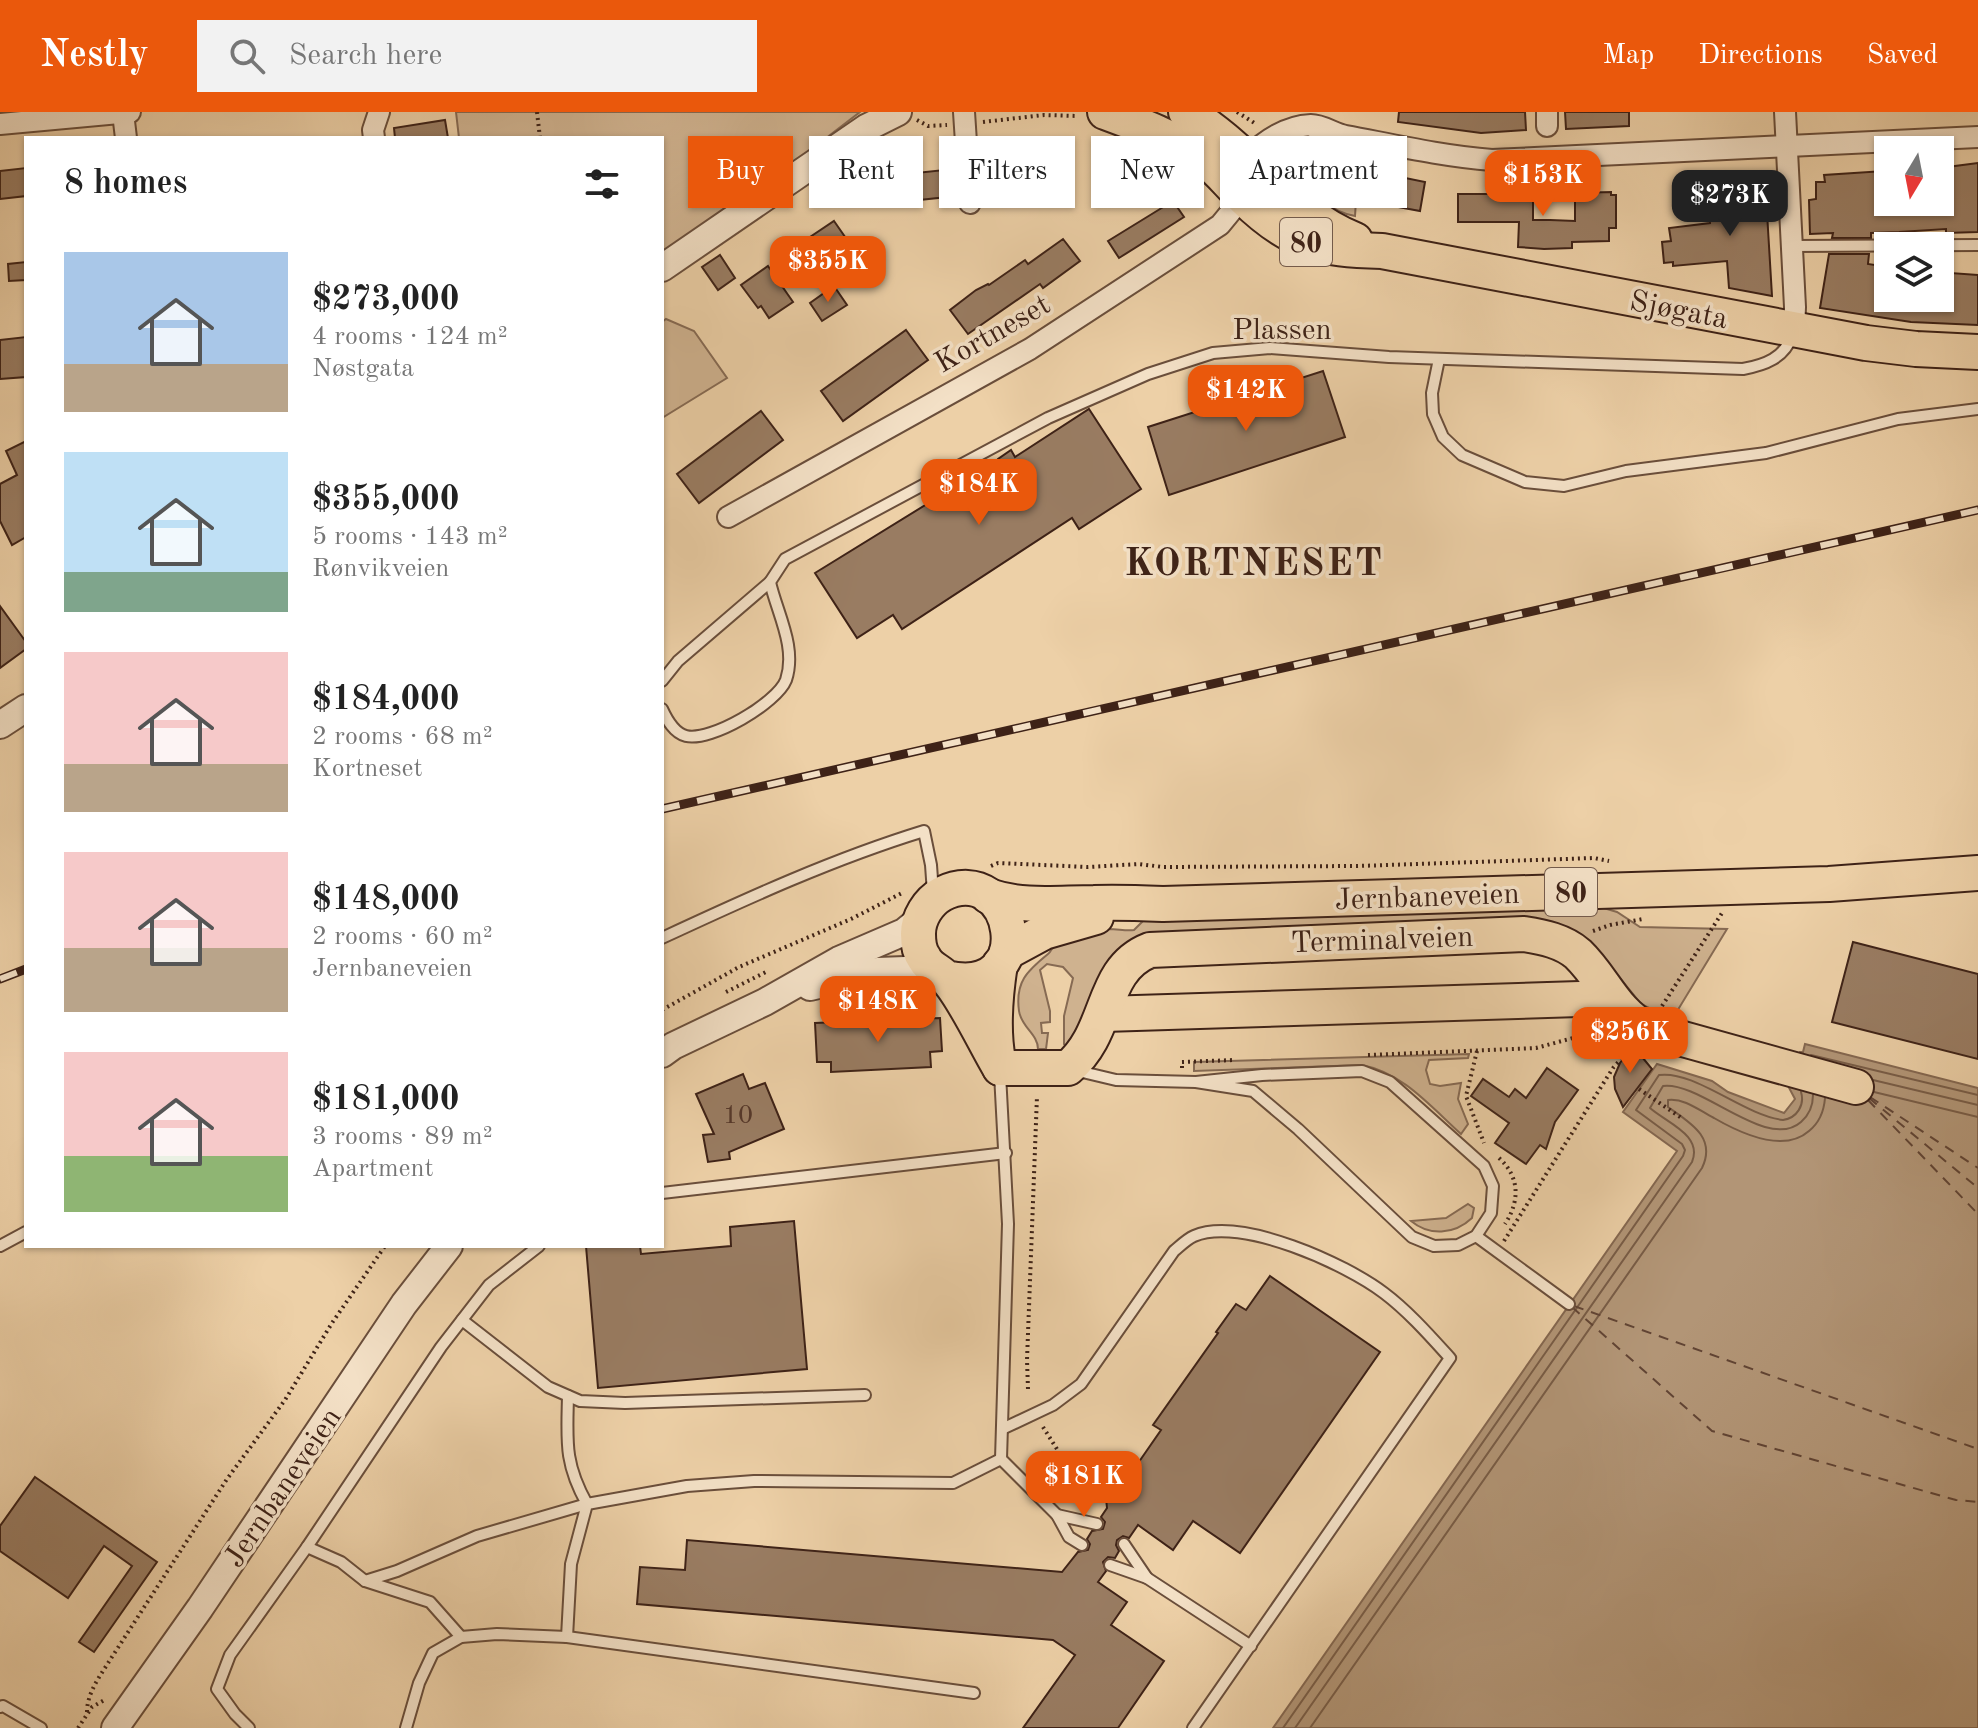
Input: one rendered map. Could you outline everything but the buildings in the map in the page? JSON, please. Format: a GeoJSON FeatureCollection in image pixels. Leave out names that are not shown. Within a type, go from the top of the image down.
{"type":"FeatureCollection","features":[{"type":"Feature","properties":{"kind":"highway","name":"Sjøgata"},"geometry":{"type":"LineString","coordinates":[[1186,112],[1212,128],[1234,136]]}},
{"type":"Feature","properties":{"kind":"highway","name":"Sjøgata"},"geometry":{"type":"LineString","coordinates":[[1093,114],[1158,132],[1183,145],[1220,173]]}},
{"type":"Feature","properties":{"kind":"highway","name":"Sjøgata"},"geometry":{"type":"LineString","coordinates":[[1293,208],[1338,234],[1382,251],[1794,330],[1916,349],[1978,352]]}},
{"type":"Feature","properties":{"kind":"highway","name":"Jernbaneveien"},"geometry":{"type":"LineString","coordinates":[[921,903],[954,890],[977,891],[987,883],[1006,902],[1038,906],[1829,884],[1978,873]]}},
{"type":"Feature","properties":{"kind":"highway"},"geometry":{"type":"LineString","coordinates":[[987,883],[1005,915],[1010,940],[996,987],[995,1042],[1000,1068]]}},
{"type":"Feature","properties":{"kind":"highway"},"geometry":{"type":"LineString","coordinates":[[921,903],[920,951],[939,974],[1000,1068]]}},
{"type":"Feature","properties":{"kind":"highway","name":"Jernbaneveien"},"geometry":{"type":"LineString","coordinates":[[939,974],[960,981],[975,980],[989,974],[1003,958],[1044,932],[1067,924],[1163,904]]}},
{"type":"Feature","properties":{"kind":"highway","name":"Terminalveien"},"geometry":{"type":"LineString","coordinates":[[1053,1069],[1088,1048],[1121,970],[1136,955],[1165,947],[1524,934],[1545,937],[1577,954],[1633,1022],[1647,1029],[1788,1071],[1856,1087]]}},
{"type":"Feature","properties":{"kind":"highway"},"geometry":{"type":"LineString","coordinates":[[1104,1014],[1611,998]]}},
{"type":"Feature","properties":{"kind":"highway"},"geometry":{"type":"LineString","coordinates":[[1000,1068],[1053,1069]]}},
{"type":"Feature","properties":{"kind":"street"},"geometry":{"type":"LineString","coordinates":[[0,124],[130,112]]}},
{"type":"Feature","properties":{"kind":"street"},"geometry":{"type":"LineString","coordinates":[[374,136],[379,112]]}},
{"type":"Feature","properties":{"kind":"street"},"geometry":{"type":"LineString","coordinates":[[664,267],[871,120],[898,112]]}},
{"type":"Feature","properties":{"kind":"street"},"geometry":{"type":"LineString","coordinates":[[964,112],[966,136]]}},
{"type":"Feature","properties":{"kind":"street"},"geometry":{"type":"LineString","coordinates":[[1785,112],[1794,330]]}},
{"type":"Feature","properties":{"kind":"street"},"geometry":{"type":"LineString","coordinates":[[123,113],[126,136]]}},
{"type":"Feature","properties":{"kind":"street"},"geometry":{"type":"LineString","coordinates":[[1277,136],[1313,125],[1339,135],[1455,157],[1492,160],[1978,137]]}},
{"type":"Feature","properties":{"kind":"street","name":"Kortneset"},"geometry":{"type":"LineString","coordinates":[[728,517],[1030,349],[1220,225],[1238,208]]}},
{"type":"Feature","properties":{"kind":"street"},"geometry":{"type":"LineString","coordinates":[[0,725],[24,709]]}},
{"type":"Feature","properties":{"kind":"street","name":"Jernbaneveien"},"geometry":{"type":"LineString","coordinates":[[664,1053],[765,1002],[816,972],[904,932],[921,903]]}},
{"type":"Feature","properties":{"kind":"street","name":"Jernbaneveien"},"geometry":{"type":"LineString","coordinates":[[765,1002],[832,980],[878,971],[939,974]]}},
{"type":"Feature","properties":{"kind":"street","name":"Jernbaneveien"},"geometry":{"type":"LineString","coordinates":[[115,1728],[200,1608],[404,1304],[447,1248]]}},
{"type":"Feature","properties":{"kind":"lane"},"geometry":{"type":"LineString","coordinates":[[1792,246],[1978,245]]}},
{"type":"Feature","properties":{"kind":"lane","name":"Plassen"},"geometry":{"type":"LineString","coordinates":[[664,678],[678,661],[770,582],[785,559],[795,553],[1048,418],[1148,374],[1213,353],[1270,348],[1439,359],[1743,369],[1763,365],[1776,358],[1791,341],[1794,330]]}},
{"type":"Feature","properties":{"kind":"lane"},"geometry":{"type":"LineString","coordinates":[[1439,359],[1432,393],[1433,414],[1443,437],[1462,455],[1525,482],[1564,486],[1626,471],[1766,453],[1898,419],[1978,409]]}},
{"type":"Feature","properties":{"kind":"lane"},"geometry":{"type":"LineString","coordinates":[[664,713],[669,724],[685,736],[708,736],[734,724],[776,694],[785,680],[789,656],[784,626],[775,607],[770,582]]}},
{"type":"Feature","properties":{"kind":"lane"},"geometry":{"type":"LineString","coordinates":[[664,937],[796,876],[870,847],[924,831],[931,865],[921,903]]}},
{"type":"Feature","properties":{"kind":"lane"},"geometry":{"type":"LineString","coordinates":[[1000,1068],[1008,1224],[1001,1459],[1057,1515],[1069,1537],[1082,1545]]}},
{"type":"Feature","properties":{"kind":"lane"},"geometry":{"type":"LineString","coordinates":[[1053,1069],[1116,1080],[1196,1082],[1262,1075],[1362,1071],[1390,1082],[1484,1166],[1493,1186],[1491,1213],[1476,1236],[1458,1245],[1434,1246],[1412,1237],[1298,1129],[1253,1091],[1196,1082]]}},
{"type":"Feature","properties":{"kind":"lane"},"geometry":{"type":"LineString","coordinates":[[664,1193],[1006,1153]]}},
{"type":"Feature","properties":{"kind":"lane"},"geometry":{"type":"LineString","coordinates":[[1002,1429],[1053,1405],[1081,1384],[1174,1251],[1194,1236],[1227,1231],[1266,1236],[1322,1258],[1383,1292],[1450,1358],[1193,1728]]}},
{"type":"Feature","properties":{"kind":"lane"},"geometry":{"type":"LineString","coordinates":[[0,1246],[24,1233]]}},
{"type":"Feature","properties":{"kind":"lane"},"geometry":{"type":"LineString","coordinates":[[1476,1236],[1569,1304]]}},
{"type":"Feature","properties":{"kind":"lane"},"geometry":{"type":"LineString","coordinates":[[249,1728],[217,1689],[230,1655],[307,1547],[441,1347],[489,1285],[536,1248]]}},
{"type":"Feature","properties":{"kind":"lane"},"geometry":{"type":"LineString","coordinates":[[462,1320],[548,1387],[580,1401],[625,1403],[865,1395]]}},
{"type":"Feature","properties":{"kind":"lane"},"geometry":{"type":"LineString","coordinates":[[567,1637],[571,1564],[587,1504],[573,1479],[567,1449],[568,1396]]}},
{"type":"Feature","properties":{"kind":"lane"},"geometry":{"type":"LineString","coordinates":[[365,1581],[397,1571],[477,1536],[587,1504],[687,1486],[754,1481],[953,1483],[1001,1459]]}},
{"type":"Feature","properties":{"kind":"lane"},"geometry":{"type":"LineString","coordinates":[[1057,1515],[1097,1524]]}},
{"type":"Feature","properties":{"kind":"lane"},"geometry":{"type":"LineString","coordinates":[[1124,1544],[1147,1578]]}},
{"type":"Feature","properties":{"kind":"lane"},"geometry":{"type":"LineString","coordinates":[[307,1547],[341,1562],[365,1581],[430,1602],[461,1637]]}},
{"type":"Feature","properties":{"kind":"lane"},"geometry":{"type":"LineString","coordinates":[[1110,1565],[1147,1578],[1251,1646]]}},
{"type":"Feature","properties":{"kind":"lane"},"geometry":{"type":"LineString","coordinates":[[406,1728],[419,1683],[433,1653],[461,1637],[497,1634],[567,1637],[974,1693]]}},
{"type":"Feature","properties":{"kind":"lane"},"geometry":{"type":"LineString","coordinates":[[1,1706],[41,1728]]}},
{"type":"Feature","properties":{"kind":"path"},"geometry":{"type":"LineString","coordinates":[[537,112],[540,136]]}},
{"type":"Feature","properties":{"kind":"path"},"geometry":{"type":"LineString","coordinates":[[1237,112],[1250,136]]}},
{"type":"Feature","properties":{"kind":"path"},"geometry":{"type":"LineString","coordinates":[[1044,115],[1093,114]]}},
{"type":"Feature","properties":{"kind":"path"},"geometry":{"type":"LineString","coordinates":[[987,883],[998,863],[1088,867],[1139,864],[1163,867],[1343,866],[1594,858],[1619,864]]}},
{"type":"Feature","properties":{"kind":"path"},"geometry":{"type":"LineString","coordinates":[[664,1009],[739,967],[851,919],[921,903]]}},
{"type":"Feature","properties":{"kind":"path"},"geometry":{"type":"LineString","coordinates":[[1659,1012],[1728,903]]}},
{"type":"Feature","properties":{"kind":"path"},"geometry":{"type":"LineString","coordinates":[[1562,944],[1610,925],[1654,917]]}},
{"type":"Feature","properties":{"kind":"path"},"geometry":{"type":"LineString","coordinates":[[1497,1252],[1613,1068],[1637,1040]]}},
{"type":"Feature","properties":{"kind":"path"},"geometry":{"type":"LineString","coordinates":[[1028,1389],[1027,1360],[1053,1069]]}},
{"type":"Feature","properties":{"kind":"path"},"geometry":{"type":"LineString","coordinates":[[1639,1089],[1683,1119]]}},
{"type":"Feature","properties":{"kind":"path"},"geometry":{"type":"LineString","coordinates":[[87,1714],[87,1703],[103,1671],[227,1479],[285,1400],[332,1323],[384,1248]]}},
{"type":"Feature","properties":{"kind":"path"},"geometry":{"type":"LineString","coordinates":[[1043,1427],[1069,1468],[1098,1492]]}},
{"type":"Feature","properties":{"kind":"shaded area"},"geometry":{"type":"Polygon","coordinates":[[[456,112],[860,112],[829,136],[809,136],[809,151],[793,163],[793,136],[688,136],[688,208],[729,208],[664,254],[664,136],[459,136],[456,112]]]}},
{"type":"Feature","properties":{"kind":"shaded area"},"geometry":{"type":"Polygon","coordinates":[[[1334,208],[1356,208],[1355,216],[1334,208]]]}},
{"type":"Feature","properties":{"kind":"shaded area"},"geometry":{"type":"Polygon","coordinates":[[[664,320],[694,331],[727,378],[664,417],[664,320]]]}},
{"type":"Feature","properties":{"kind":"shaded area"},"geometry":{"type":"Polygon","coordinates":[[[1597,906],[1617,912],[1640,927],[1727,929],[1676,1013],[1641,1004],[1598,951],[1147,937],[1067,1047],[1064,1044],[1064,1016],[1073,978],[1063,967],[1047,964],[1040,970],[1050,1011],[1050,1022],[1041,1023],[1042,1033],[1048,1033],[1046,1049],[1038,1049],[1019,1011],[1019,992],[1024,978],[1059,942],[1109,929],[1134,930],[1143,921],[1597,906]]]}},
{"type":"Feature","properties":{"kind":"shaded area"},"geometry":{"type":"Polygon","coordinates":[[[1469,1054],[1468,1058],[1429,1060],[1426,1070],[1430,1084],[1461,1083],[1458,1099],[1468,1124],[1461,1134],[1403,1083],[1362,1065],[1194,1071],[1194,1062],[1469,1054]]]}},
{"type":"Feature","properties":{"kind":"shaded area"},"geometry":{"type":"Polygon","coordinates":[[[1468,1204],[1474,1208],[1472,1218],[1457,1228],[1433,1231],[1411,1221],[1446,1218],[1468,1204]]]}},
{"type":"Feature","properties":{"kind":"water"},"geometry":{"type":"Polygon","coordinates":[[[1805,1044],[1978,1088],[1978,1728],[1273,1728],[1677,1151],[1623,1112],[1657,1064],[1712,1081],[1728,1092],[1784,1113],[1795,1099],[1787,1084],[1805,1044]]]}},
{"type":"Feature","properties":{"kind":"ferry route"},"geometry":{"type":"LineString","coordinates":[[1870,1097],[1978,1168]]}},
{"type":"Feature","properties":{"kind":"ferry route"},"geometry":{"type":"LineString","coordinates":[[1869,1098],[1978,1188]]}},
{"type":"Feature","properties":{"kind":"ferry route"},"geometry":{"type":"LineString","coordinates":[[1868,1100],[1978,1214]]}},
{"type":"Feature","properties":{"kind":"ferry route"},"geometry":{"type":"LineString","coordinates":[[1574,1306],[1978,1449]]}},
{"type":"Feature","properties":{"kind":"ferry route"},"geometry":{"type":"LineString","coordinates":[[1572,1307],[1712,1431],[1956,1500],[1978,1502]]}},
{"type":"Feature","properties":{"kind":"railway"},"geometry":{"type":"LineString","coordinates":[[664,809],[1978,510]]}},
{"type":"Feature","properties":{"kind":"railway"},"geometry":{"type":"LineString","coordinates":[[0,979],[24,970]]}},
{"type":"Feature","properties":{"kind":"district","name":"KORTNESET"},"geometry":{"type":"Point","coordinates":[1254,562]}}]}
